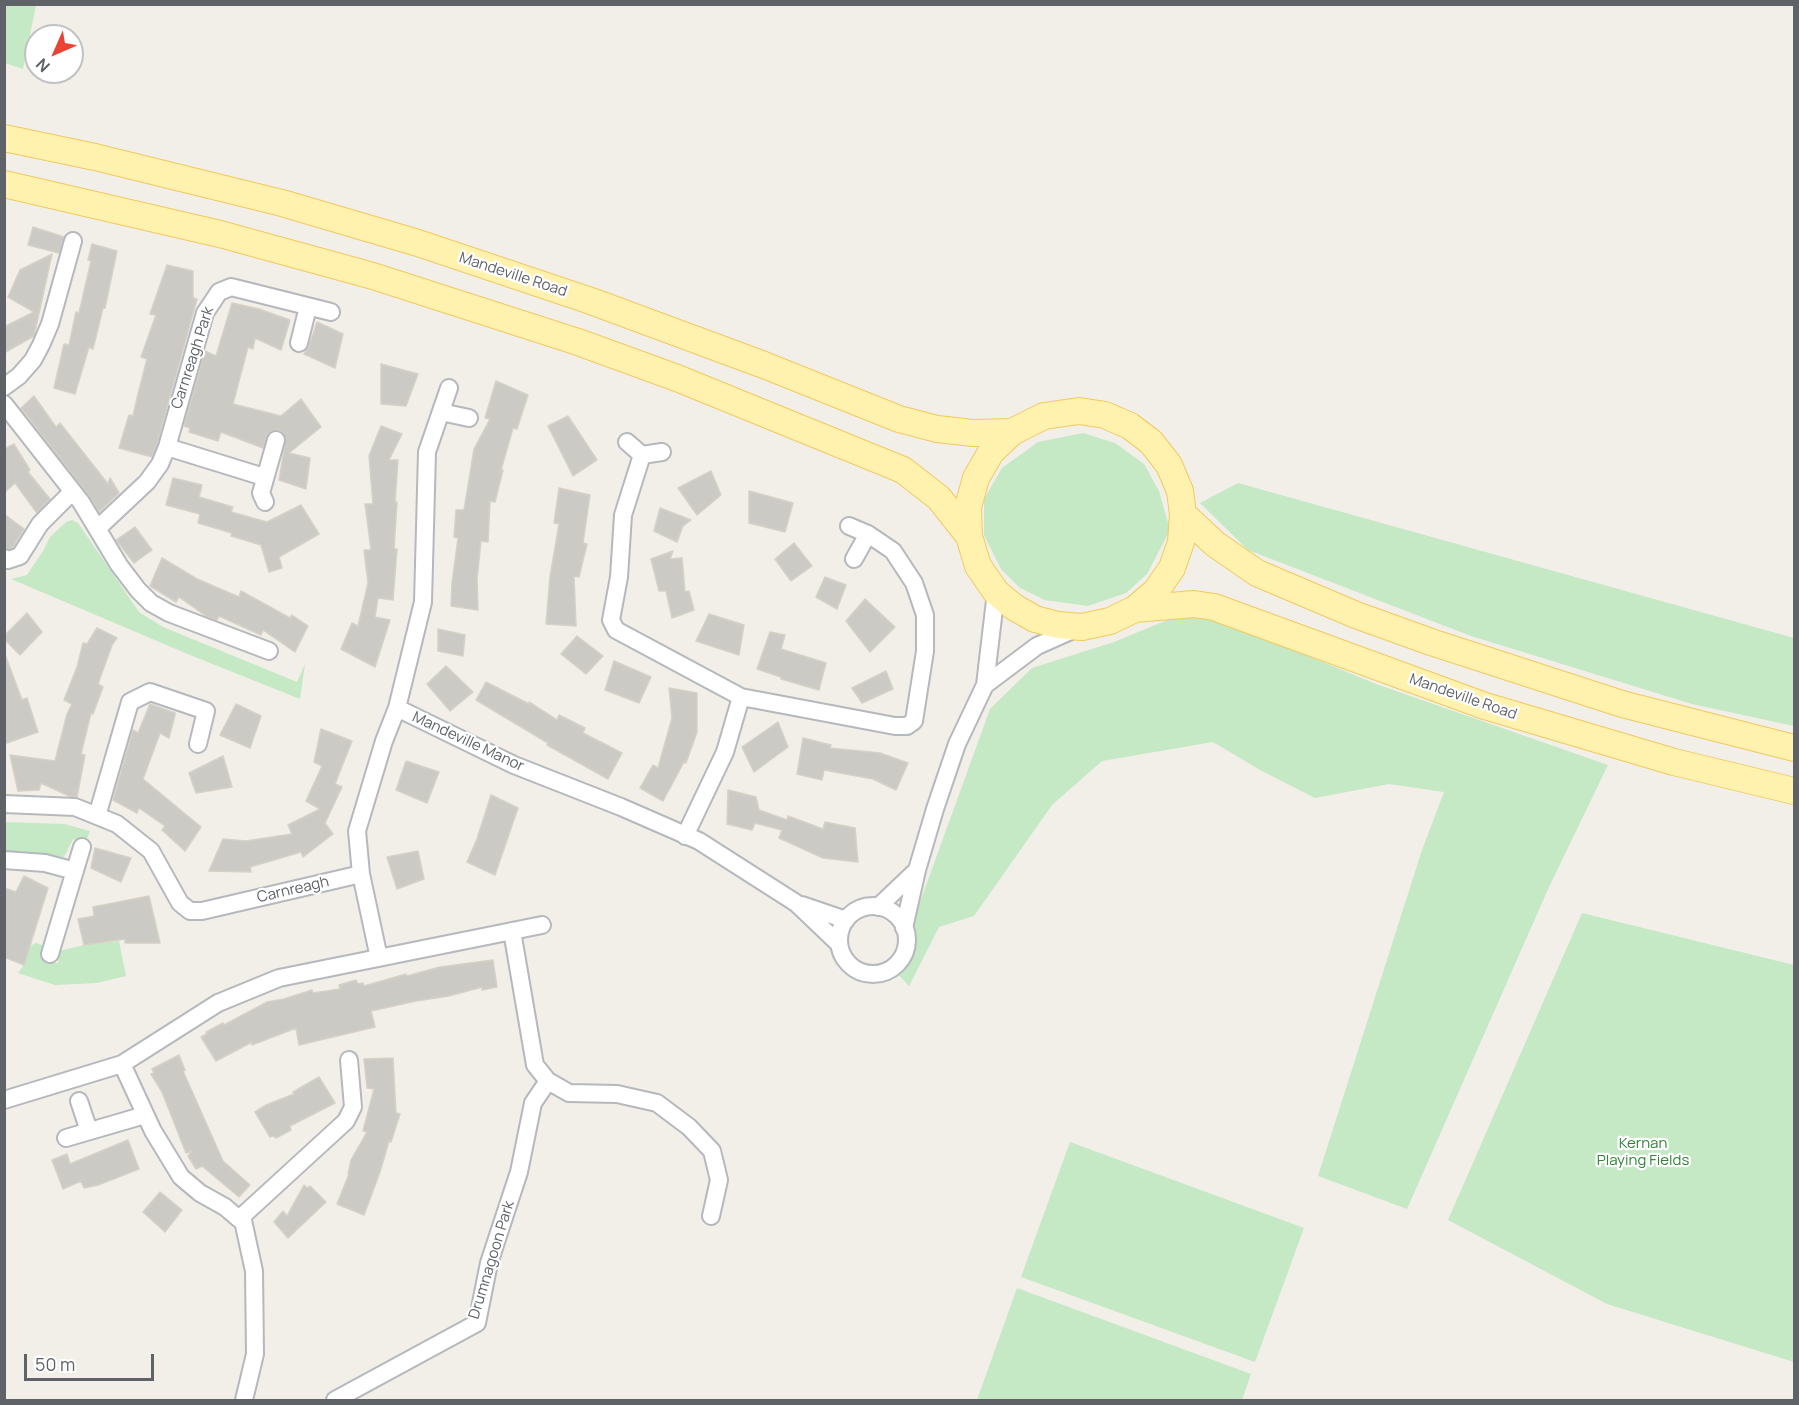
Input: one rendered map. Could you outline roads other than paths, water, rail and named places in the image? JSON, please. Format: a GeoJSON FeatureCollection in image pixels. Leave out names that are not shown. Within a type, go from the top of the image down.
{"type":"FeatureCollection","features":[{"type":"Feature","properties":{"kind":"main road","name":"Mandeville Road"},"geometry":{"type":"LineString","coordinates":[[4,138],[282,203],[418,243],[602,305],[764,365],[900,419],[937,429],[973,433],[1012,432]]}},
{"type":"Feature","properties":{"kind":"main road"},"geometry":{"type":"LineString","coordinates":[[4,184],[220,234],[373,276],[578,342],[677,378],[903,470],[939,498],[969,536]]}},
{"type":"Feature","properties":{"kind":"main road"},"geometry":{"type":"LineString","coordinates":[[1079,411],[1105,415],[1130,426],[1151,442],[1168,465],[1180,490],[1184,514],[1181,542],[1172,568],[1156,591],[1135,609],[1110,621],[1082,627],[1058,625],[1035,619],[1014,607],[996,592],[978,566],[969,536],[968,507],[976,478],[991,452],[1012,432],[1044,416],[1079,411]]}},
{"type":"Feature","properties":{"kind":"main road"},"geometry":{"type":"LineString","coordinates":[[1184,514],[1215,544],[1257,573],[1356,615],[1622,704],[1794,748]]}},
{"type":"Feature","properties":{"kind":"main road","name":"Mandeville Road"},"geometry":{"type":"LineString","coordinates":[[1135,609],[1194,604],[1214,607],[1485,706],[1674,762],[1794,791]]}},
{"type":"Feature","properties":{"kind":"street"},"geometry":{"type":"LineString","coordinates":[[4,387],[24,370],[41,345],[50,324],[73,241]]}},
{"type":"Feature","properties":{"kind":"street","name":"Carnreagh Park"},"geometry":{"type":"LineString","coordinates":[[98,528],[147,482],[160,464],[167,447],[205,313],[219,292],[231,287],[331,312]]}},
{"type":"Feature","properties":{"kind":"street"},"geometry":{"type":"LineString","coordinates":[[299,344],[308,307]]}},
{"type":"Feature","properties":{"kind":"street","name":"Mandeville Manor"},"geometry":{"type":"LineString","coordinates":[[449,388],[427,452],[423,602],[397,708],[514,765],[621,807],[699,842],[796,903],[839,944],[842,955],[849,965],[859,971],[870,974],[881,973],[892,968],[900,960],[905,950],[904,928],[917,870],[935,809],[957,744],[985,685],[996,592]]}},
{"type":"Feature","properties":{"kind":"street"},"geometry":{"type":"LineString","coordinates":[[4,404],[98,528],[119,565],[151,603],[169,613],[269,651]]}},
{"type":"Feature","properties":{"kind":"street"},"geometry":{"type":"LineString","coordinates":[[441,412],[469,418]]}},
{"type":"Feature","properties":{"kind":"street"},"geometry":{"type":"LineString","coordinates":[[265,502],[261,493],[276,440]]}},
{"type":"Feature","properties":{"kind":"street"},"geometry":{"type":"LineString","coordinates":[[627,442],[642,455],[662,452]]}},
{"type":"Feature","properties":{"kind":"street"},"geometry":{"type":"LineString","coordinates":[[167,447],[264,477]]}},
{"type":"Feature","properties":{"kind":"street"},"geometry":{"type":"LineString","coordinates":[[642,455],[623,515],[619,577],[611,620],[616,630],[741,697],[895,726],[907,726],[914,720],[925,651],[925,615],[914,583],[893,551],[868,534],[849,526]]}},
{"type":"Feature","properties":{"kind":"street"},"geometry":{"type":"LineString","coordinates":[[4,558],[8,560],[20,556],[40,525],[72,492]]}},
{"type":"Feature","properties":{"kind":"street"},"geometry":{"type":"LineString","coordinates":[[854,559],[868,534]]}},
{"type":"Feature","properties":{"kind":"street","name":"Mandeville Manor"},"geometry":{"type":"LineString","coordinates":[[985,685],[1037,646],[1082,627]]}},
{"type":"Feature","properties":{"kind":"street"},"geometry":{"type":"LineString","coordinates":[[97,816],[130,702],[150,692],[206,711],[198,744]]}},
{"type":"Feature","properties":{"kind":"street"},"geometry":{"type":"LineString","coordinates":[[685,836],[725,752],[741,697]]}},
{"type":"Feature","properties":{"kind":"street"},"geometry":{"type":"LineString","coordinates":[[379,958],[361,874],[357,831],[384,741],[397,708]]}},
{"type":"Feature","properties":{"kind":"street","name":"Carnreagh"},"geometry":{"type":"LineString","coordinates":[[4,804],[75,807],[117,824],[151,851],[180,903],[190,911],[202,911],[361,874]]}},
{"type":"Feature","properties":{"kind":"street"},"geometry":{"type":"LineString","coordinates":[[50,954],[82,847]]}},
{"type":"Feature","properties":{"kind":"street"},"geometry":{"type":"LineString","coordinates":[[4,861],[45,863],[75,871]]}},
{"type":"Feature","properties":{"kind":"street"},"geometry":{"type":"LineString","coordinates":[[878,907],[917,870]]}},
{"type":"Feature","properties":{"kind":"street","name":"Mandeville Manor"},"geometry":{"type":"LineString","coordinates":[[796,903],[846,920]]}},
{"type":"Feature","properties":{"kind":"street"},"geometry":{"type":"LineString","coordinates":[[839,944],[841,927],[860,909],[878,907],[889,911],[898,918],[904,928]]}},
{"type":"Feature","properties":{"kind":"street"},"geometry":{"type":"LineString","coordinates":[[4,1100],[122,1064],[218,1003],[279,978],[543,925]]}},
{"type":"Feature","properties":{"kind":"street"},"geometry":{"type":"LineString","coordinates":[[512,931],[535,1065],[548,1081],[569,1093],[617,1094],[657,1103],[689,1127],[712,1151],[719,1180],[711,1216]]}},
{"type":"Feature","properties":{"kind":"street"},"geometry":{"type":"LineString","coordinates":[[122,1064],[145,1115],[181,1177],[200,1193],[225,1207],[239,1219],[346,1121],[353,1107],[349,1060]]}},
{"type":"Feature","properties":{"kind":"street","name":"Drumnagoon Park"},"geometry":{"type":"LineString","coordinates":[[335,1401],[477,1323],[489,1263],[519,1172],[533,1103],[548,1081]]}},
{"type":"Feature","properties":{"kind":"street"},"geometry":{"type":"LineString","coordinates":[[79,1101],[89,1131]]}},
{"type":"Feature","properties":{"kind":"street"},"geometry":{"type":"LineString","coordinates":[[66,1138],[145,1115]]}},
{"type":"Feature","properties":{"kind":"street"},"geometry":{"type":"LineString","coordinates":[[242,1216],[254,1271],[255,1354],[244,1401]]}},
{"type":"Feature","properties":{"kind":"park label","name":"Kernan Playing Fields"},"geometry":{"type":"Point","coordinates":[1643,1152]}}]}
